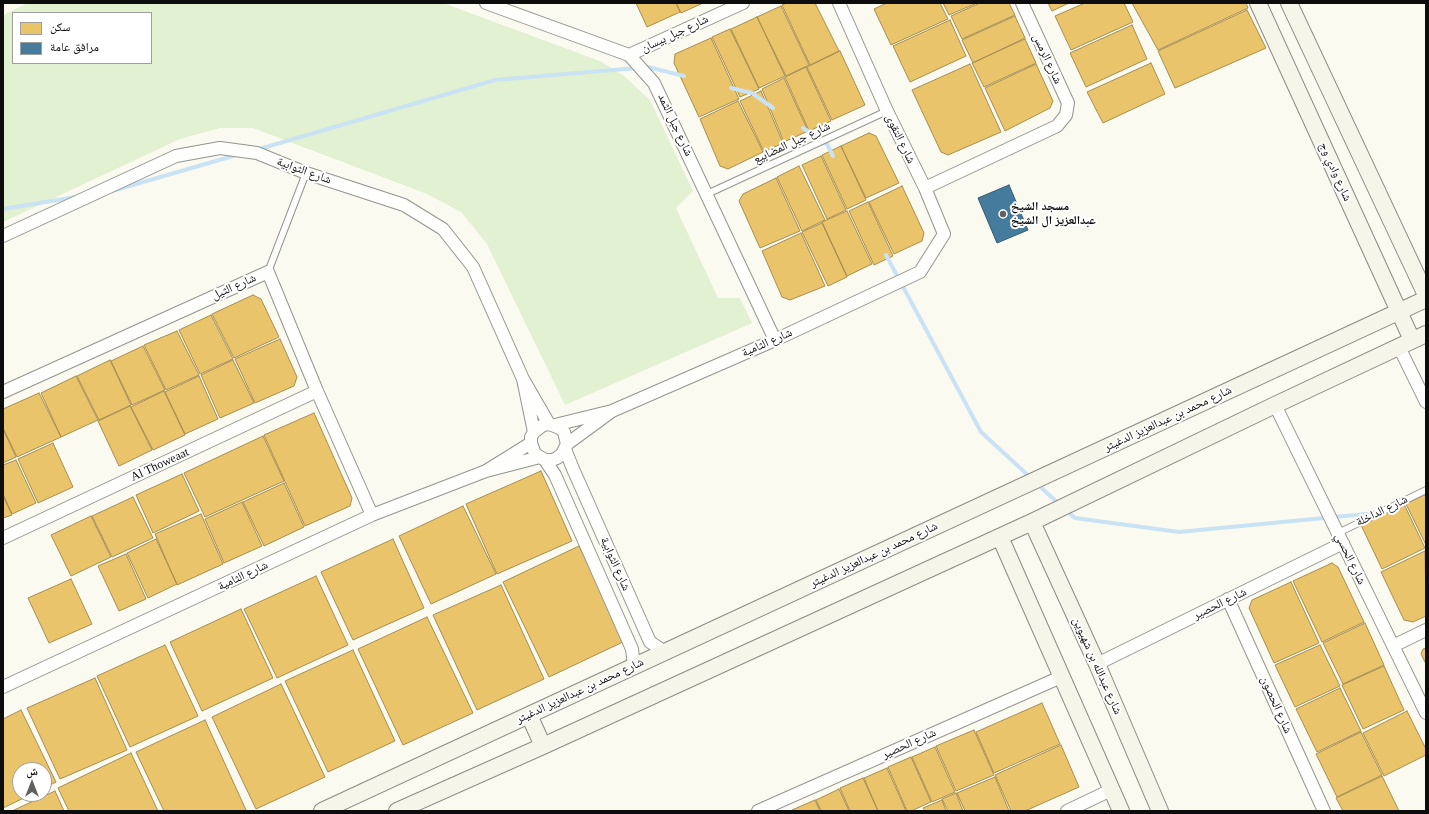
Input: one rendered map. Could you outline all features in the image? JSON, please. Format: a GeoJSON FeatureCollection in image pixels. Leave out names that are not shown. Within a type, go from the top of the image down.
{"type":"FeatureCollection","features":[{"type":"Feature","properties":{"kind":"street","name":"شارع جبل الثمد"},"geometry":{"type":"LineString","coordinates":[[486,3],[629,55],[654,83],[775,340]]}},
{"type":"Feature","properties":{"kind":"street","name":"شارع جبل بيسان"},"geometry":{"type":"LineString","coordinates":[[629,55],[744,3]]}},
{"type":"Feature","properties":{"kind":"street","name":"شارع التقوى"},"geometry":{"type":"LineString","coordinates":[[839,3],[887,111],[925,188],[944,234],[920,272]]}},
{"type":"Feature","properties":{"kind":"street","name":"شارع الرمس"},"geometry":{"type":"LineString","coordinates":[[925,188],[1057,126],[1066,115],[1068,103],[1022,3]]}},
{"type":"Feature","properties":{"kind":"street"},"geometry":{"type":"LineString","coordinates":[[1289,3],[1426,295]]}},
{"type":"Feature","properties":{"kind":"street","name":"شارع وادي وج"},"geometry":{"type":"LineString","coordinates":[[1260,4],[1413,340]]}},
{"type":"Feature","properties":{"kind":"street","name":"شارع الثوابية"},"geometry":{"type":"LineString","coordinates":[[3,236],[176,156],[220,148],[258,154],[306,173],[404,205],[443,228],[473,267],[523,379]]}},
{"type":"Feature","properties":{"kind":"street","name":"شارع الثيل"},"geometry":{"type":"LineString","coordinates":[[3,392],[268,272],[317,392],[372,515]]}},
{"type":"Feature","properties":{"kind":"street","name":"شارع الثامية"},"geometry":{"type":"LineString","coordinates":[[612,411],[775,340],[920,272]]}},
{"type":"Feature","properties":{"kind":"street","name":"شارع محمد بن عبدالعزيز الدغيثر"},"geometry":{"type":"LineString","coordinates":[[322,811],[1426,299]]}},
{"type":"Feature","properties":{"kind":"street"},"geometry":{"type":"LineString","coordinates":[[397,811],[543,746],[1000,537],[1413,340],[1426,402]]}},
{"type":"Feature","properties":{"kind":"street"},"geometry":{"type":"LineString","coordinates":[[523,379],[552,425],[564,432],[566,446]]}},
{"type":"Feature","properties":{"kind":"street"},"geometry":{"type":"LineString","coordinates":[[523,379],[535,454],[543,459]]}},
{"type":"Feature","properties":{"kind":"street","name":"Al Thoweaat"},"geometry":{"type":"LineString","coordinates":[[3,538],[317,392]]}},
{"type":"Feature","properties":{"kind":"street","name":"شارع الحسي"},"geometry":{"type":"LineString","coordinates":[[1275,405],[1426,713]]}},
{"type":"Feature","properties":{"kind":"street"},"geometry":{"type":"LineString","coordinates":[[486,471],[532,437],[543,425],[552,425],[612,411]]}},
{"type":"Feature","properties":{"kind":"street"},"geometry":{"type":"LineString","coordinates":[[486,471],[543,459],[552,460],[557,458],[562,454],[566,446],[612,411]]}},
{"type":"Feature","properties":{"kind":"street","name":"شارع الثوابية"},"geometry":{"type":"LineString","coordinates":[[566,446],[573,469],[650,642],[665,652]]}},
{"type":"Feature","properties":{"kind":"street","name":"شارع الثوابية"},"geometry":{"type":"LineString","coordinates":[[543,459],[555,476],[632,649],[634,666]]}},
{"type":"Feature","properties":{"kind":"street","name":"شارع الثامية"},"geometry":{"type":"LineString","coordinates":[[3,687],[372,515],[486,471]]}},
{"type":"Feature","properties":{"kind":"street","name":"شارع عبدالله بن شهيوين"},"geometry":{"type":"LineString","coordinates":[[1032,522],[1097,664],[1160,811]]}},
{"type":"Feature","properties":{"kind":"street"},"geometry":{"type":"LineString","coordinates":[[1000,537],[1120,811]]}},
{"type":"Feature","properties":{"kind":"street","name":"شارع الحصير"},"geometry":{"type":"LineString","coordinates":[[1097,664],[1228,599],[1340,538]]}},
{"type":"Feature","properties":{"kind":"street","name":"شارع الحصون"},"geometry":{"type":"LineString","coordinates":[[1228,599],[1324,811]]}},
{"type":"Feature","properties":{"kind":"street"},"geometry":{"type":"LineString","coordinates":[[1393,646],[1426,630]]}},
{"type":"Feature","properties":{"kind":"street","name":"شارع الحصير"},"geometry":{"type":"LineString","coordinates":[[758,811],[1061,677]]}},
{"type":"Feature","properties":{"kind":"street"},"geometry":{"type":"LineString","coordinates":[[529,715],[543,746]]}},
{"type":"Feature","properties":{"kind":"street"},"geometry":{"type":"LineString","coordinates":[[1067,811],[1111,790]]}},
{"type":"Feature","properties":{"kind":"lane","name":"شارع جبل المضابيع"},"geometry":{"type":"LineString","coordinates":[[707,194],[887,111]]}},
{"type":"Feature","properties":{"kind":"lane"},"geometry":{"type":"LineString","coordinates":[[268,272],[306,173]]}},
{"type":"Feature","properties":{"kind":"lane","name":"شارع الداخلة"},"geometry":{"type":"LineString","coordinates":[[1340,538],[1426,490]]}},
{"type":"Feature","properties":{"kind":"green space"},"geometry":{"type":"Polygon","coordinates":[[[28,3],[443,3],[600,61],[624,76],[650,100],[693,191],[676,208],[718,298],[740,298],[752,323],[565,405],[487,244],[461,212],[427,194],[253,128],[220,128],[180,139],[3,222],[3,15],[28,3]]]}},
{"type":"Feature","properties":{"kind":"building: سكن"},"geometry":{"type":"Polygon","coordinates":[[[636,3],[676,3],[680,12],[647,27],[636,3]]]}},
{"type":"Feature","properties":{"kind":"building: سكن"},"geometry":{"type":"Polygon","coordinates":[[[676,3],[703,3],[681,13],[676,3]]]}},
{"type":"Feature","properties":{"kind":"building: سكن"},"geometry":{"type":"Polygon","coordinates":[[[787,3],[815,3],[839,51],[810,65],[782,5],[787,3]]]}},
{"type":"Feature","properties":{"kind":"building: سكن"},"geometry":{"type":"Polygon","coordinates":[[[887,3],[940,3],[948,19],[891,45],[874,9],[887,3]]]}},
{"type":"Feature","properties":{"kind":"building: سكن"},"geometry":{"type":"Polygon","coordinates":[[[943,3],[977,3],[949,15],[943,3]]]}},
{"type":"Feature","properties":{"kind":"building: سكن"},"geometry":{"type":"Polygon","coordinates":[[[980,3],[1009,3],[1015,15],[962,39],[951,16],[980,3]]]}},
{"type":"Feature","properties":{"kind":"building: سكن"},"geometry":{"type":"Polygon","coordinates":[[[1048,3],[1069,3],[1052,11],[1048,3]]]}},
{"type":"Feature","properties":{"kind":"building: سكن"},"geometry":{"type":"Polygon","coordinates":[[[1085,3],[1124,3],[1133,22],[1071,50],[1055,16],[1085,3]]]}},
{"type":"Feature","properties":{"kind":"building: سكن"},"geometry":{"type":"Polygon","coordinates":[[[1132,3],[1246,3],[1248,8],[1158,50],[1132,3]]]}},
{"type":"Feature","properties":{"kind":"building: سكن"},"geometry":{"type":"Polygon","coordinates":[[[781,6],[809,65],[786,76],[757,17],[781,6]]]}},
{"type":"Feature","properties":{"kind":"building: سكن"},"geometry":{"type":"Polygon","coordinates":[[[1247,10],[1266,48],[1175,88],[1158,51],[1247,10]]]}},
{"type":"Feature","properties":{"kind":"building: سكن"},"geometry":{"type":"Polygon","coordinates":[[[1015,16],[1025,38],[973,63],[962,40],[1015,16]]]}},
{"type":"Feature","properties":{"kind":"building: سكن"},"geometry":{"type":"Polygon","coordinates":[[[757,17],[785,76],[759,88],[731,29],[757,17]]]}},
{"type":"Feature","properties":{"kind":"building: سكن"},"geometry":{"type":"Polygon","coordinates":[[[950,20],[966,56],[910,82],[893,46],[950,20]]]}},
{"type":"Feature","properties":{"kind":"building: سكن"},"geometry":{"type":"Polygon","coordinates":[[[1132,25],[1147,59],[1086,87],[1070,53],[1132,25]]]}},
{"type":"Feature","properties":{"kind":"building: سكن"},"geometry":{"type":"Polygon","coordinates":[[[730,29],[759,89],[740,97],[712,37],[730,29]]]}},
{"type":"Feature","properties":{"kind":"building: سكن"},"geometry":{"type":"Polygon","coordinates":[[[711,38],[739,99],[699,117],[674,63],[675,54],[711,38]]]}},
{"type":"Feature","properties":{"kind":"building: سكن"},"geometry":{"type":"Polygon","coordinates":[[[1025,39],[1036,63],[984,87],[972,63],[1025,39]]]}},
{"type":"Feature","properties":{"kind":"building: سكن"},"geometry":{"type":"Polygon","coordinates":[[[840,51],[865,105],[832,120],[807,67],[840,51]]]}},
{"type":"Feature","properties":{"kind":"building: سكن"},"geometry":{"type":"Polygon","coordinates":[[[1151,63],[1165,94],[1103,123],[1087,92],[1151,63]]]}},
{"type":"Feature","properties":{"kind":"building: سكن"},"geometry":{"type":"Polygon","coordinates":[[[970,64],[1001,132],[948,155],[941,152],[912,90],[970,64]]]}},
{"type":"Feature","properties":{"kind":"building: سكن"},"geometry":{"type":"Polygon","coordinates":[[[1036,64],[1053,101],[1050,108],[1005,131],[985,88],[1036,64]]]}},
{"type":"Feature","properties":{"kind":"building: سكن"},"geometry":{"type":"Polygon","coordinates":[[[806,67],[831,121],[809,131],[785,77],[806,67]]]}},
{"type":"Feature","properties":{"kind":"building: سكن"},"geometry":{"type":"Polygon","coordinates":[[[784,78],[808,131],[784,142],[762,89],[784,78]]]}},
{"type":"Feature","properties":{"kind":"building: سكن"},"geometry":{"type":"Polygon","coordinates":[[[761,91],[783,143],[764,152],[740,101],[761,91]]]}},
{"type":"Feature","properties":{"kind":"building: سكن"},"geometry":{"type":"Polygon","coordinates":[[[738,101],[763,152],[728,169],[720,166],[700,119],[738,101]]]}},
{"type":"Feature","properties":{"kind":"building: سكن"},"geometry":{"type":"Polygon","coordinates":[[[869,133],[876,136],[899,183],[866,198],[841,146],[869,133]]]}},
{"type":"Feature","properties":{"kind":"building: سكن"},"geometry":{"type":"Polygon","coordinates":[[[841,146],[866,200],[847,209],[822,155],[841,146]]]}},
{"type":"Feature","properties":{"kind":"building: سكن"},"geometry":{"type":"Polygon","coordinates":[[[821,156],[846,210],[827,219],[802,165],[821,156]]]}},
{"type":"Feature","properties":{"kind":"building: سكن"},"geometry":{"type":"Polygon","coordinates":[[[799,166],[825,220],[802,231],[777,177],[799,166]]]}},
{"type":"Feature","properties":{"kind":"building: سكن"},"geometry":{"type":"Polygon","coordinates":[[[776,178],[800,231],[760,248],[739,201],[743,194],[776,178]]]}},
{"type":"Feature","properties":{"kind":"building: سكن"},"geometry":{"type":"Polygon","coordinates":[[[902,186],[924,233],[922,241],[894,254],[869,202],[902,186]]]}},
{"type":"Feature","properties":{"kind":"building: سكن"},"geometry":{"type":"Polygon","coordinates":[[[868,202],[893,256],[874,265],[849,211],[868,202]]]}},
{"type":"Feature","properties":{"kind":"building: سكن"},"geometry":{"type":"Polygon","coordinates":[[[847,211],[872,264],[847,276],[822,222],[847,211]]]}},
{"type":"Feature","properties":{"kind":"building: سكن"},"geometry":{"type":"Polygon","coordinates":[[[822,223],[847,277],[828,286],[802,232],[822,223]]]}},
{"type":"Feature","properties":{"kind":"building: سكن"},"geometry":{"type":"Polygon","coordinates":[[[801,233],[825,286],[790,300],[782,297],[762,251],[801,233]]]}},
{"type":"Feature","properties":{"kind":"building: سكن"},"geometry":{"type":"Polygon","coordinates":[[[253,295],[261,299],[279,337],[234,358],[212,314],[253,295]]]}},
{"type":"Feature","properties":{"kind":"building: سكن"},"geometry":{"type":"Polygon","coordinates":[[[211,315],[233,359],[200,374],[179,330],[211,315]]]}},
{"type":"Feature","properties":{"kind":"building: سكن"},"geometry":{"type":"Polygon","coordinates":[[[177,331],[199,375],[166,390],[144,345],[177,331]]]}},
{"type":"Feature","properties":{"kind":"building: سكن"},"geometry":{"type":"Polygon","coordinates":[[[280,339],[297,377],[294,386],[255,403],[235,359],[280,339]]]}},
{"type":"Feature","properties":{"kind":"building: سكن"},"geometry":{"type":"Polygon","coordinates":[[[143,346],[165,390],[132,405],[111,361],[143,346]]]}},
{"type":"Feature","properties":{"kind":"building: سكن"},"geometry":{"type":"Polygon","coordinates":[[[110,360],[131,405],[99,420],[77,376],[110,360]]]}},
{"type":"Feature","properties":{"kind":"building: سكن"},"geometry":{"type":"Polygon","coordinates":[[[233,360],[254,403],[220,418],[201,375],[233,360]]]}},
{"type":"Feature","properties":{"kind":"building: سكن"},"geometry":{"type":"Polygon","coordinates":[[[76,376],[98,420],[61,437],[41,393],[76,376]]]}},
{"type":"Feature","properties":{"kind":"building: سكن"},"geometry":{"type":"Polygon","coordinates":[[[199,376],[218,419],[185,434],[165,392],[199,376]]]}},
{"type":"Feature","properties":{"kind":"building: سكن"},"geometry":{"type":"Polygon","coordinates":[[[164,391],[185,435],[153,450],[131,407],[164,391]]]}},
{"type":"Feature","properties":{"kind":"building: سكن"},"geometry":{"type":"Polygon","coordinates":[[[39,393],[61,437],[17,457],[3,428],[3,409],[39,393]]]}},
{"type":"Feature","properties":{"kind":"building: سكن"},"geometry":{"type":"Polygon","coordinates":[[[130,406],[152,450],[119,466],[98,421],[130,406]]]}},
{"type":"Feature","properties":{"kind":"building: سكن"},"geometry":{"type":"Polygon","coordinates":[[[314,413],[352,498],[350,506],[305,526],[264,435],[314,413]]]}},
{"type":"Feature","properties":{"kind":"building: سكن"},"geometry":{"type":"Polygon","coordinates":[[[3,429],[16,457],[3,463],[3,429]]]}},
{"type":"Feature","properties":{"kind":"building: سكن"},"geometry":{"type":"Polygon","coordinates":[[[263,436],[284,481],[205,517],[184,473],[263,436]]]}},
{"type":"Feature","properties":{"kind":"building: سكن"},"geometry":{"type":"Polygon","coordinates":[[[53,443],[73,487],[38,503],[18,459],[53,443]]]}},
{"type":"Feature","properties":{"kind":"building: سكن"},"geometry":{"type":"Polygon","coordinates":[[[16,460],[36,503],[12,514],[3,494],[3,465],[16,460]]]}},
{"type":"Feature","properties":{"kind":"building: سكن"},"geometry":{"type":"Polygon","coordinates":[[[541,471],[572,541],[497,574],[466,504],[541,471]]]}},
{"type":"Feature","properties":{"kind":"building: سكن"},"geometry":{"type":"Polygon","coordinates":[[[182,474],[199,511],[153,533],[136,495],[182,474]]]}},
{"type":"Feature","properties":{"kind":"building: سكن"},"geometry":{"type":"Polygon","coordinates":[[[284,483],[304,527],[264,546],[243,502],[284,483]]]}},
{"type":"Feature","properties":{"kind":"building: سكن"},"geometry":{"type":"Polygon","coordinates":[[[1426,494],[1426,545],[1406,504],[1426,494]]]}},
{"type":"Feature","properties":{"kind":"building: سكن"},"geometry":{"type":"Polygon","coordinates":[[[3,496],[12,515],[3,518],[3,496]]]}},
{"type":"Feature","properties":{"kind":"building: سكن"},"geometry":{"type":"Polygon","coordinates":[[[133,497],[153,538],[112,557],[92,516],[133,497]]]}},
{"type":"Feature","properties":{"kind":"building: سكن"},"geometry":{"type":"Polygon","coordinates":[[[242,502],[262,546],[224,563],[205,519],[242,502]]]}},
{"type":"Feature","properties":{"kind":"building: سكن"},"geometry":{"type":"Polygon","coordinates":[[[1404,504],[1425,548],[1382,569],[1361,525],[1404,504]]]}},
{"type":"Feature","properties":{"kind":"building: سكن"},"geometry":{"type":"Polygon","coordinates":[[[463,506],[496,574],[431,604],[399,536],[463,506]]]}},
{"type":"Feature","properties":{"kind":"building: سكن"},"geometry":{"type":"Polygon","coordinates":[[[201,514],[223,564],[177,585],[155,534],[201,514]]]}},
{"type":"Feature","properties":{"kind":"building: سكن"},"geometry":{"type":"Polygon","coordinates":[[[91,516],[111,557],[71,576],[51,535],[91,516]]]}},
{"type":"Feature","properties":{"kind":"building: سكن"},"geometry":{"type":"Polygon","coordinates":[[[156,539],[177,584],[148,598],[127,553],[156,539]]]}},
{"type":"Feature","properties":{"kind":"building: سكن"},"geometry":{"type":"Polygon","coordinates":[[[393,539],[424,608],[353,640],[321,572],[393,539]]]}},
{"type":"Feature","properties":{"kind":"building: سكن"},"geometry":{"type":"Polygon","coordinates":[[[579,546],[625,641],[549,677],[503,582],[579,546]]]}},
{"type":"Feature","properties":{"kind":"building: سكن"},"geometry":{"type":"Polygon","coordinates":[[[1425,551],[1426,616],[1413,622],[1404,620],[1381,572],[1425,551]]]}},
{"type":"Feature","properties":{"kind":"building: سكن"},"geometry":{"type":"Polygon","coordinates":[[[126,554],[146,599],[119,611],[98,566],[126,554]]]}},
{"type":"Feature","properties":{"kind":"building: سكن"},"geometry":{"type":"Polygon","coordinates":[[[1332,563],[1338,567],[1364,622],[1322,642],[1293,581],[1332,563]]]}},
{"type":"Feature","properties":{"kind":"building: سكن"},"geometry":{"type":"Polygon","coordinates":[[[316,576],[348,645],[277,678],[244,609],[316,576]]]}},
{"type":"Feature","properties":{"kind":"building: سكن"},"geometry":{"type":"Polygon","coordinates":[[[71,579],[92,624],[49,643],[28,598],[71,579]]]}},
{"type":"Feature","properties":{"kind":"building: سكن"},"geometry":{"type":"Polygon","coordinates":[[[1291,582],[1319,643],[1274,663],[1249,608],[1252,600],[1291,582]]]}},
{"type":"Feature","properties":{"kind":"building: سكن"},"geometry":{"type":"Polygon","coordinates":[[[501,585],[544,679],[477,710],[433,615],[501,585]]]}},
{"type":"Feature","properties":{"kind":"building: سكن"},"geometry":{"type":"Polygon","coordinates":[[[241,609],[273,678],[202,711],[170,642],[241,609]]]}},
{"type":"Feature","properties":{"kind":"building: سكن"},"geometry":{"type":"Polygon","coordinates":[[[427,617],[473,713],[403,745],[358,649],[427,617]]]}},
{"type":"Feature","properties":{"kind":"building: سكن"},"geometry":{"type":"Polygon","coordinates":[[[1365,623],[1384,665],[1343,684],[1323,643],[1365,623]]]}},
{"type":"Feature","properties":{"kind":"building: سكن"},"geometry":{"type":"Polygon","coordinates":[[[165,645],[198,716],[130,747],[97,676],[165,645]]]}},
{"type":"Feature","properties":{"kind":"building: سكن"},"geometry":{"type":"Polygon","coordinates":[[[1320,645],[1340,686],[1295,707],[1275,665],[1320,645]]]}},
{"type":"Feature","properties":{"kind":"building: سكن"},"geometry":{"type":"Polygon","coordinates":[[[1426,648],[1426,664],[1421,654],[1423,649],[1426,648]]]}},
{"type":"Feature","properties":{"kind":"building: سكن"},"geometry":{"type":"Polygon","coordinates":[[[353,650],[395,741],[328,772],[285,681],[353,650]]]}},
{"type":"Feature","properties":{"kind":"building: سكن"},"geometry":{"type":"Polygon","coordinates":[[[1384,666],[1404,710],[1363,729],[1342,685],[1384,666]]]}},
{"type":"Feature","properties":{"kind":"building: سكن"},"geometry":{"type":"Polygon","coordinates":[[[95,678],[127,750],[60,779],[27,708],[95,678]]]}},
{"type":"Feature","properties":{"kind":"building: سكن"},"geometry":{"type":"Polygon","coordinates":[[[281,684],[325,777],[256,809],[212,717],[281,684]]]}},
{"type":"Feature","properties":{"kind":"building: سكن"},"geometry":{"type":"Polygon","coordinates":[[[1340,688],[1361,731],[1317,752],[1296,709],[1340,688]]]}},
{"type":"Feature","properties":{"kind":"building: سكن"},"geometry":{"type":"Polygon","coordinates":[[[1042,703],[1060,744],[994,773],[976,732],[1042,703]]]}},
{"type":"Feature","properties":{"kind":"building: سكن"},"geometry":{"type":"Polygon","coordinates":[[[21,710],[46,762],[12,762],[12,802],[15,802],[3,808],[3,719],[21,710]]]}},
{"type":"Feature","properties":{"kind":"building: سكن"},"geometry":{"type":"Polygon","coordinates":[[[1407,711],[1426,749],[1426,755],[1384,776],[1363,733],[1407,711]]]}},
{"type":"Feature","properties":{"kind":"building: سكن"},"geometry":{"type":"Polygon","coordinates":[[[205,720],[246,810],[164,811],[136,752],[205,720]]]}},
{"type":"Feature","properties":{"kind":"building: سكن"},"geometry":{"type":"Polygon","coordinates":[[[974,730],[994,775],[956,791],[936,746],[974,730]]]}},
{"type":"Feature","properties":{"kind":"building: سكن"},"geometry":{"type":"Polygon","coordinates":[[[1361,732],[1382,775],[1337,797],[1316,754],[1361,732]]]}},
{"type":"Feature","properties":{"kind":"building: سكن"},"geometry":{"type":"Polygon","coordinates":[[[1061,745],[1079,787],[1025,811],[1011,811],[995,775],[1061,745]]]}},
{"type":"Feature","properties":{"kind":"building: سكن"},"geometry":{"type":"Polygon","coordinates":[[[935,747],[955,792],[932,802],[912,757],[935,747]]]}},
{"type":"Feature","properties":{"kind":"building: سكن"},"geometry":{"type":"Polygon","coordinates":[[[131,753],[158,811],[69,811],[58,788],[131,753]]]}},
{"type":"Feature","properties":{"kind":"building: سكن"},"geometry":{"type":"Polygon","coordinates":[[[911,757],[931,802],[911,811],[907,811],[888,767],[911,757]]]}},
{"type":"Feature","properties":{"kind":"building: سكن"},"geometry":{"type":"Polygon","coordinates":[[[887,768],[906,811],[878,811],[864,778],[887,768]]]}},
{"type":"Feature","properties":{"kind":"building: سكن"},"geometry":{"type":"Polygon","coordinates":[[[52,774],[56,782],[52,784],[52,774]]]}},
{"type":"Feature","properties":{"kind":"building: سكن"},"geometry":{"type":"Polygon","coordinates":[[[1382,776],[1399,811],[1343,811],[1336,798],[1382,776]]]}},
{"type":"Feature","properties":{"kind":"building: سكن"},"geometry":{"type":"Polygon","coordinates":[[[995,777],[1009,811],[965,811],[957,793],[995,777]]]}},
{"type":"Feature","properties":{"kind":"building: سكن"},"geometry":{"type":"Polygon","coordinates":[[[863,778],[878,811],[850,811],[840,788],[863,778]]]}},
{"type":"Feature","properties":{"kind":"building: سكن"},"geometry":{"type":"Polygon","coordinates":[[[839,789],[849,811],[821,811],[816,800],[839,789]]]}},
{"type":"Feature","properties":{"kind":"building: سكن"},"geometry":{"type":"Polygon","coordinates":[[[55,791],[64,811],[12,811],[31,802],[52,802],[52,792],[55,791]]]}},
{"type":"Feature","properties":{"kind":"building: سكن"},"geometry":{"type":"Polygon","coordinates":[[[956,793],[963,811],[948,811],[942,799],[956,793]]]}},
{"type":"Feature","properties":{"kind":"building: سكن"},"geometry":{"type":"Polygon","coordinates":[[[815,800],[820,811],[792,811],[792,810],[815,800]]]}},
{"type":"Feature","properties":{"kind":"building: سكن"},"geometry":{"type":"Polygon","coordinates":[[[942,800],[946,811],[925,811],[923,808],[942,800]]]}},
{"type":"Feature","properties":{"kind":"building: مرافق عامة","name":"مسجد الشيخ عبدالعزيز ال الشيخ"},"geometry":{"type":"Polygon","coordinates":[[[1009,185],[1028,230],[997,243],[978,198],[1009,185]]]}},
{"type":"Feature","properties":{"kind":"waterway"},"geometry":{"type":"LineString","coordinates":[[643,68],[648,67],[684,76]]}},
{"type":"Feature","properties":{"kind":"waterway"},"geometry":{"type":"LineString","coordinates":[[256,150],[495,80],[637,68]]}},
{"type":"Feature","properties":{"kind":"waterway"},"geometry":{"type":"LineString","coordinates":[[731,88],[752,93],[773,108]]}},
{"type":"Feature","properties":{"kind":"waterway"},"geometry":{"type":"LineString","coordinates":[[803,128],[827,144],[833,156]]}},
{"type":"Feature","properties":{"kind":"waterway"},"geometry":{"type":"LineString","coordinates":[[112,191],[240,154]]}},
{"type":"Feature","properties":{"kind":"waterway"},"geometry":{"type":"LineString","coordinates":[[3,209],[76,197]]}},
{"type":"Feature","properties":{"kind":"waterway"},"geometry":{"type":"LineString","coordinates":[[886,255],[981,432],[1031,478]]}},
{"type":"Feature","properties":{"kind":"waterway"},"geometry":{"type":"LineString","coordinates":[[1036,483],[1059,504]]}},
{"type":"Feature","properties":{"kind":"waterway"},"geometry":{"type":"LineString","coordinates":[[1066,510],[1075,518],[1179,532],[1376,513]]}},
{"type":"Feature","properties":{"kind":"place","name":"مسجد الشيخ عبدالعزيز ال الشيخ"},"geometry":{"type":"Point","coordinates":[1003,214]}}]}
